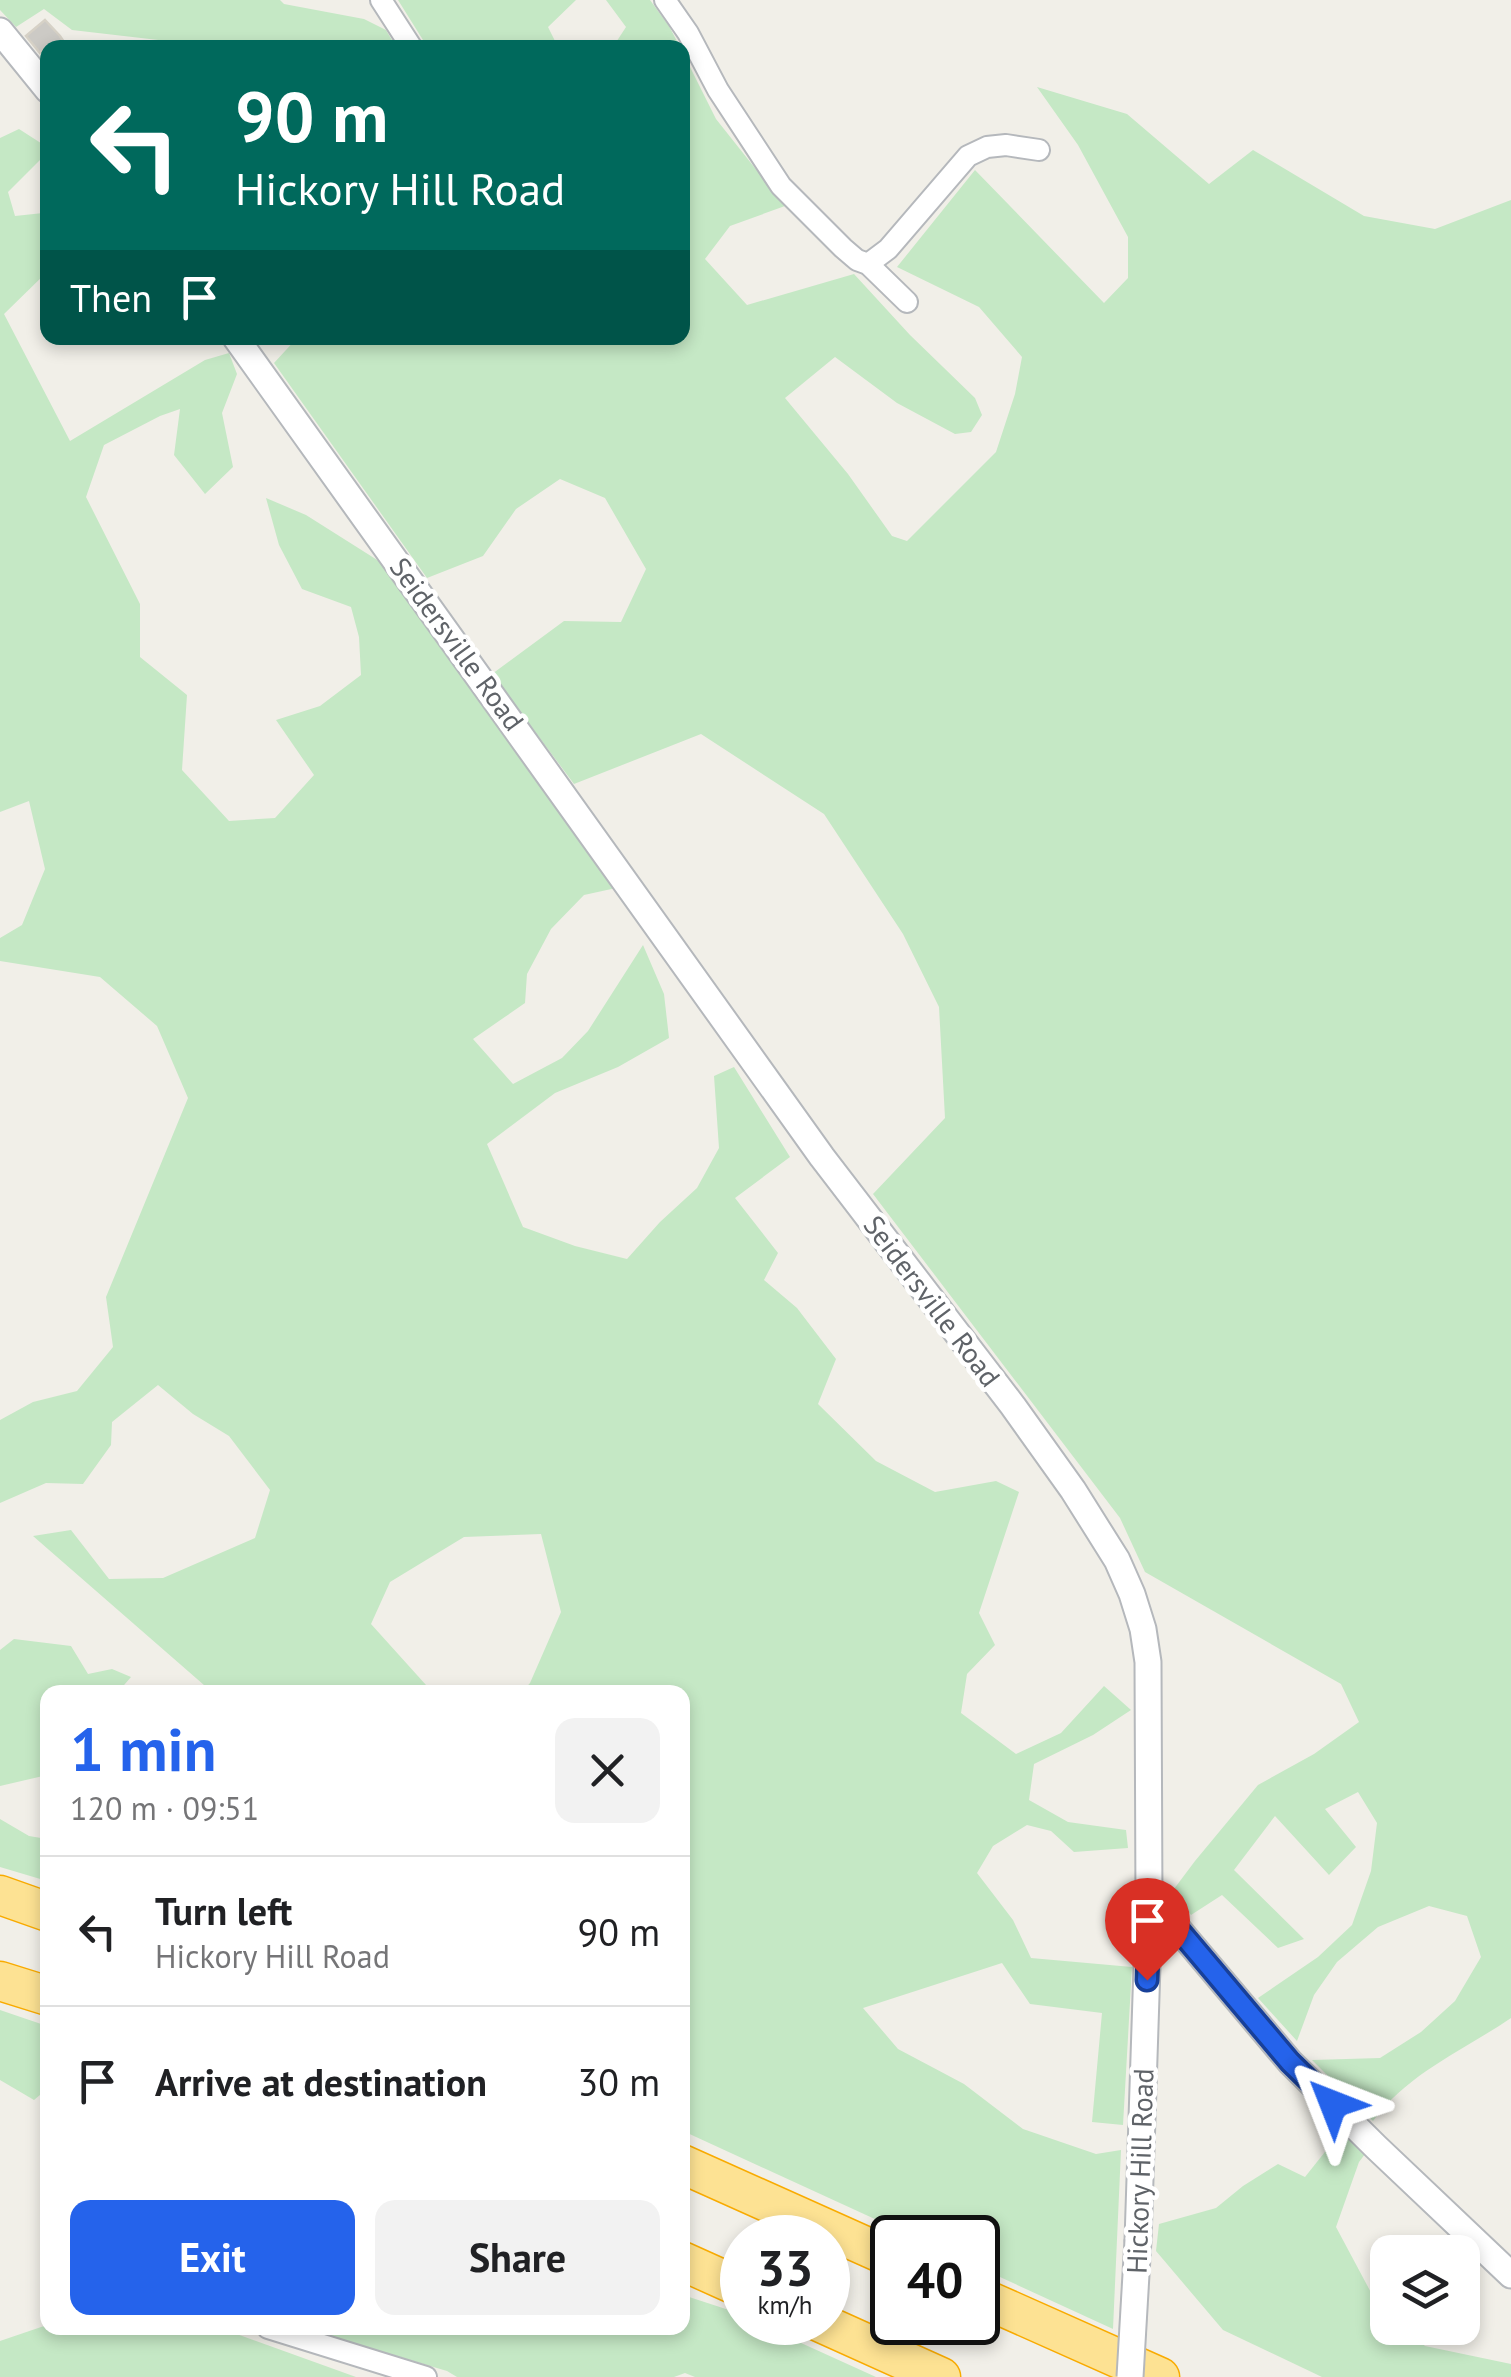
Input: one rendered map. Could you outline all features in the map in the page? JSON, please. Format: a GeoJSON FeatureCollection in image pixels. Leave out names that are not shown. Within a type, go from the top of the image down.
{"type":"FeatureCollection","features":[{"type":"Feature","properties":{"kind":"highway"},"geometry":{"type":"LineString","coordinates":[[0,1895],[40,1909]]}},
{"type":"Feature","properties":{"kind":"highway"},"geometry":{"type":"LineString","coordinates":[[0,1981],[40,1994]]}},
{"type":"Feature","properties":{"kind":"highway"},"geometry":{"type":"LineString","coordinates":[[690,2168],[870,2248]]}},
{"type":"Feature","properties":{"kind":"highway"},"geometry":{"type":"LineString","coordinates":[[690,2265],[720,2278]]}},
{"type":"Feature","properties":{"kind":"highway"},"geometry":{"type":"LineString","coordinates":[[1000,2306],[1160,2377]]}},
{"type":"Feature","properties":{"kind":"highway"},"geometry":{"type":"LineString","coordinates":[[850,2336],[941,2377]]}},
{"type":"Feature","properties":{"kind":"street"},"geometry":{"type":"LineString","coordinates":[[381,0],[407,40]]}},
{"type":"Feature","properties":{"kind":"street"},"geometry":{"type":"LineString","coordinates":[[665,0],[781,186],[843,248],[868,264],[907,302]]}},
{"type":"Feature","properties":{"kind":"street"},"geometry":{"type":"LineString","coordinates":[[0,30],[40,80]]}},
{"type":"Feature","properties":{"kind":"street"},"geometry":{"type":"LineString","coordinates":[[868,264],[888,248],[968,156],[987,147],[1006,145],[1039,150]]}},
{"type":"Feature","properties":{"kind":"street","name":"Seidersville Road"},"geometry":{"type":"LineString","coordinates":[[241,345],[824,1159],[1073,1490],[1117,1560],[1143,1629],[1148,1662],[1150,1905]]}},
{"type":"Feature","properties":{"kind":"street"},"geometry":{"type":"LineString","coordinates":[[1150,1905],[1162,1910],[1290,2062],[1511,2275]]}},
{"type":"Feature","properties":{"kind":"street","name":"Hickory Hill Road"},"geometry":{"type":"LineString","coordinates":[[1130,2377],[1150,1905]]}},
{"type":"Feature","properties":{"kind":"street"},"geometry":{"type":"LineString","coordinates":[[291,2335],[426,2377]]}},
{"type":"Feature","properties":{"kind":"green space"},"geometry":{"type":"Polygon","coordinates":[[[0,0],[280,0],[284,4],[364,19],[386,30],[392,40],[158,40],[72,30],[44,9],[16,27],[0,10],[0,0]]]}},
{"type":"Feature","properties":{"kind":"green space"},"geometry":{"type":"Polygon","coordinates":[[[398,0],[576,0],[548,27],[554,40],[423,40],[398,0]]]}},
{"type":"Feature","properties":{"kind":"green space"},"geometry":{"type":"Polygon","coordinates":[[[606,0],[650,0],[676,40],[618,40],[626,27],[606,0]]]}},
{"type":"Feature","properties":{"kind":"green space"},"geometry":{"type":"Polygon","coordinates":[[[690,67],[716,119],[785,206],[730,226],[705,259],[747,305],[854,274],[975,398],[982,415],[971,432],[955,434],[897,403],[835,357],[785,398],[848,474],[892,536],[907,541],[996,452],[1015,394],[1022,357],[979,307],[897,267],[975,170],[1104,303],[1128,278],[1128,237],[1078,145],[1037,87],[1127,114],[1209,184],[1253,150],[1364,216],[1435,229],[1511,200],[1511,2018],[1420,2076],[1373,2121],[1312,2060],[1380,2058],[1421,2032],[1455,2001],[1481,1957],[1467,1916],[1429,1906],[1378,1927],[1337,1962],[1314,1995],[1297,2041],[1258,1998],[1318,1957],[1352,1925],[1371,1871],[1377,1823],[1358,1792],[1325,1809],[1356,1847],[1329,1875],[1275,1816],[1234,1870],[1304,1939],[1278,1948],[1222,1895],[1191,1915],[1174,1889],[1258,1785],[1314,1754],[1359,1722],[1341,1684],[1145,1572],[1120,1518],[873,1194],[945,1118],[939,1007],[903,934],[824,814],[701,734],[574,784],[492,674],[564,621],[621,622],[646,569],[605,498],[560,479],[516,509],[483,556],[427,578],[274,363],[291,345],[690,345],[690,67]]]}},
{"type":"Feature","properties":{"kind":"green space"},"geometry":{"type":"Polygon","coordinates":[[[19,129],[40,142],[40,160],[8,192],[15,216],[40,213],[40,279],[4,314],[70,441],[205,360],[229,353],[237,374],[222,413],[233,467],[205,494],[174,455],[180,409],[104,445],[86,497],[140,604],[140,657],[187,695],[182,770],[229,821],[275,818],[314,775],[276,720],[320,706],[361,675],[359,637],[351,607],[302,589],[279,545],[266,498],[306,515],[382,563],[616,888],[584,895],[551,929],[527,974],[525,1003],[473,1039],[513,1084],[562,1058],[588,1031],[643,945],[664,994],[669,1038],[618,1067],[555,1093],[487,1144],[523,1227],[627,1259],[697,1188],[719,1148],[714,1076],[734,1067],[790,1157],[735,1198],[778,1253],[764,1280],[797,1308],[836,1359],[818,1404],[876,1461],[935,1492],[996,1481],[1019,1492],[979,1613],[995,1645],[967,1674],[961,1713],[1016,1754],[1061,1733],[1104,1686],[1131,1710],[1093,1735],[1034,1764],[1029,1800],[1068,1822],[1126,1830],[1128,1848],[1074,1852],[1051,1831],[1027,1825],[993,1846],[977,1873],[1013,1920],[1031,1958],[1132,1967],[1123,2125],[1092,2122],[1102,2013],[1030,2004],[1002,1963],[863,2008],[898,2049],[964,2084],[1023,2129],[1096,2154],[1121,2150],[1113,2329],[1000,2277],[1000,2215],[870,2217],[690,2134],[690,1685],[528,1685],[561,1612],[541,1534],[464,1537],[390,1582],[371,1624],[426,1685],[204,1685],[33,1536],[71,1530],[109,1579],[163,1578],[255,1538],[270,1490],[229,1436],[193,1414],[158,1385],[112,1422],[111,1445],[83,1484],[46,1483],[0,1503],[0,1420],[33,1402],[77,1391],[113,1347],[106,1297],[188,1098],[157,1026],[100,977],[0,961],[0,938],[22,925],[45,869],[29,801],[0,812],[0,138],[19,129]]]}},
{"type":"Feature","properties":{"kind":"green space"},"geometry":{"type":"Polygon","coordinates":[[[14,1639],[71,1646],[88,1674],[112,1669],[131,1677],[124,1685],[40,1685],[40,1777],[0,1786],[0,1650],[14,1639]]]}},
{"type":"Feature","properties":{"kind":"green space"},"geometry":{"type":"Polygon","coordinates":[[[0,1819],[29,1836],[40,1838],[40,1879],[0,1867],[0,1819]]]}},
{"type":"Feature","properties":{"kind":"green space"},"geometry":{"type":"Polygon","coordinates":[[[0,2010],[40,2024],[40,2095],[34,2100],[0,2080],[0,2010]]]}},
{"type":"Feature","properties":{"kind":"green space"},"geometry":{"type":"Polygon","coordinates":[[[1344,2128],[1368,2150],[1359,2162],[1336,2227],[1370,2291],[1370,2345],[1424,2345],[1511,2364],[1511,2377],[1322,2377],[1223,2330],[1156,2251],[1159,2224],[1216,2208],[1278,2164],[1305,2177],[1344,2128]]]}},
{"type":"Feature","properties":{"kind":"green space"},"geometry":{"type":"Polygon","coordinates":[[[690,2297],[720,2307],[720,2345],[805,2345],[876,2377],[695,2377],[685,2373],[674,2377],[457,2377],[326,2335],[690,2335],[690,2297]]]}},
{"type":"Feature","properties":{"kind":"green space"},"geometry":{"type":"Polygon","coordinates":[[[40,2327],[40,2335],[239,2335],[356,2377],[0,2377],[0,2341],[40,2327]]]}},
{"type":"Feature","properties":{"kind":"building"},"geometry":{"type":"Polygon","coordinates":[[[45,20],[63,40],[40,40],[40,53],[26,36],[45,20]]]}},
{"type":"Feature","properties":{"kind":"route"},"geometry":{"type":"LineString","coordinates":[[1147,1980],[1150,1905],[1162,1910],[1290,2062],[1333,2104]]}}]}
